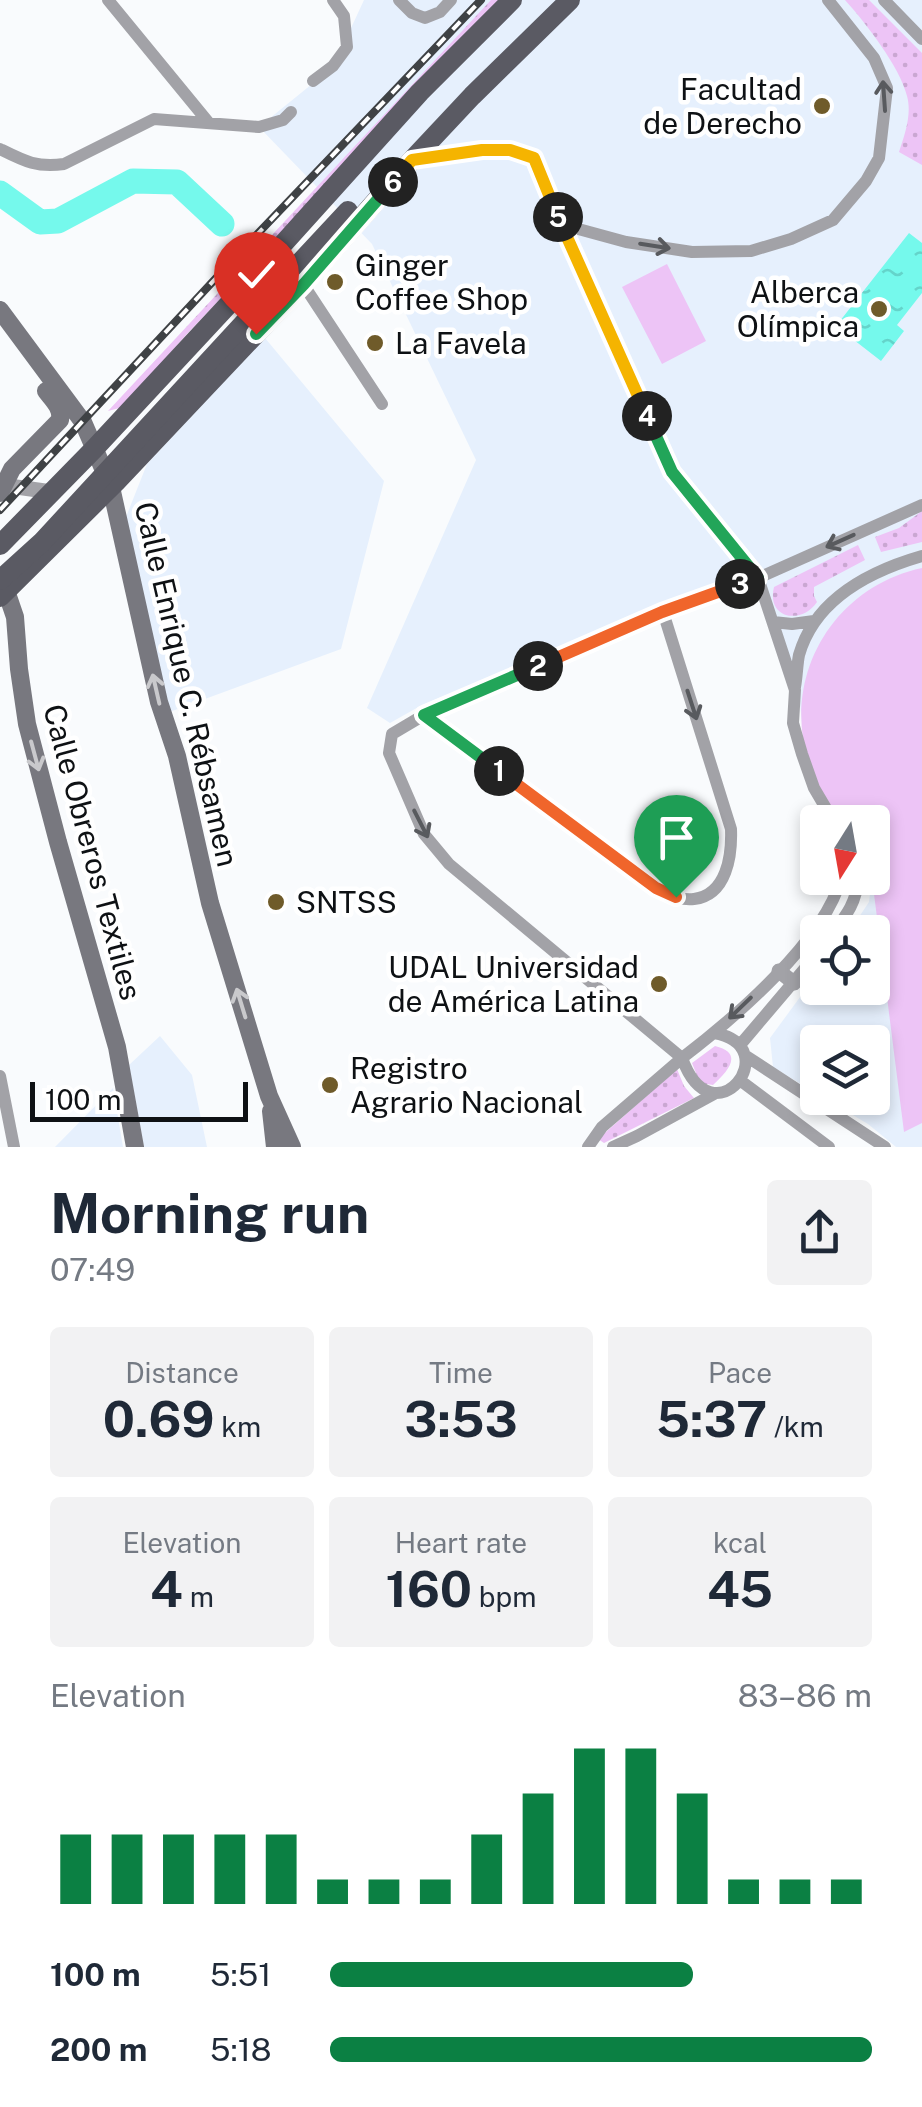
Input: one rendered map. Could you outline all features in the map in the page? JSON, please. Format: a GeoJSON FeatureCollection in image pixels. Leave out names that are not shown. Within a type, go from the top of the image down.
{"type":"FeatureCollection","features":[{"type":"Feature","properties":{"kind":"main road"},"geometry":{"type":"LineString","coordinates":[[0,545],[190,346],[420,92],[512,0]]}},
{"type":"Feature","properties":{"kind":"main road"},"geometry":{"type":"LineString","coordinates":[[0,561],[32,532],[526,0]]}},
{"type":"Feature","properties":{"kind":"main road"},"geometry":{"type":"LineString","coordinates":[[2,585],[498,51],[553,0]]}},
{"type":"Feature","properties":{"kind":"main road"},"geometry":{"type":"LineString","coordinates":[[2,585],[112,487],[304,284],[472,96],[570,0]]}},
{"type":"Feature","properties":{"kind":"main road"},"geometry":{"type":"LineString","coordinates":[[228,305],[227,318],[232,329],[244,335],[256,334]]}},
{"type":"Feature","properties":{"kind":"main road","name":"Calle Enrique C. Rébsamen"},"geometry":{"type":"LineString","coordinates":[[0,310],[78,414],[112,487],[159,702],[177,756],[210,903],[269,1096],[292,1147]]}},
{"type":"Feature","properties":{"kind":"main road"},"geometry":{"type":"LineString","coordinates":[[0,330],[61,414],[60,420],[12,469],[1,488]]}},
{"type":"Feature","properties":{"kind":"main road"},"geometry":{"type":"LineString","coordinates":[[190,346],[202,344],[214,350],[220,362],[218,374]]}},
{"type":"Feature","properties":{"kind":"main road"},"geometry":{"type":"LineString","coordinates":[[68,475],[88,475],[112,487]]}},
{"type":"Feature","properties":{"kind":"main road","name":"Calle Obreros Textiles"},"geometry":{"type":"LineString","coordinates":[[2,585],[15,617],[27,724],[117,1047],[135,1147]]}},
{"type":"Feature","properties":{"kind":"main road","name":"Calle Enrique C. Rébsamen"},"geometry":{"type":"LineString","coordinates":[[269,1096],[274,1147]]}},
{"type":"Feature","properties":{"kind":"street"},"geometry":{"type":"LineString","coordinates":[[108,0],[209,122]]}},
{"type":"Feature","properties":{"kind":"street"},"geometry":{"type":"LineString","coordinates":[[313,81],[334,66],[347,48],[344,16],[333,0]]}},
{"type":"Feature","properties":{"kind":"street"},"geometry":{"type":"LineString","coordinates":[[399,0],[412,13],[425,18],[440,12],[451,0]]}},
{"type":"Feature","properties":{"kind":"street"},"geometry":{"type":"LineString","coordinates":[[560,224],[626,242],[692,252],[751,251],[833,220],[880,158],[887,88],[874,58],[828,0]]}},
{"type":"Feature","properties":{"kind":"street"},"geometry":{"type":"LineString","coordinates":[[884,0],[922,39]]}},
{"type":"Feature","properties":{"kind":"street"},"geometry":{"type":"LineString","coordinates":[[0,149],[32,165],[55,166],[154,119],[259,127],[283,120],[290,112]]}},
{"type":"Feature","properties":{"kind":"street"},"geometry":{"type":"LineString","coordinates":[[412,160],[482,150],[510,150],[534,158],[672,472],[758,578],[795,690]]}},
{"type":"Feature","properties":{"kind":"street"},"geometry":{"type":"LineString","coordinates":[[304,284],[382,404]]}},
{"type":"Feature","properties":{"kind":"street"},"geometry":{"type":"LineString","coordinates":[[1,488],[52,492]]}},
{"type":"Feature","properties":{"kind":"street"},"geometry":{"type":"LineString","coordinates":[[714,1094],[698,1088],[688,1076],[682,1058],[449,864],[424,834],[389,753],[392,734],[424,715],[662,612],[758,578],[922,505]]}},
{"type":"Feature","properties":{"kind":"street"},"geometry":{"type":"LineString","coordinates":[[824,805],[814,788],[793,723],[799,656],[814,621],[848,588],[888,566],[922,556]]}},
{"type":"Feature","properties":{"kind":"street"},"geometry":{"type":"LineString","coordinates":[[424,715],[656,888],[692,900],[706,896],[720,884],[728,866],[731,829],[662,612]]}},
{"type":"Feature","properties":{"kind":"street"},"geometry":{"type":"LineString","coordinates":[[773,622],[814,621]]}},
{"type":"Feature","properties":{"kind":"street"},"geometry":{"type":"LineString","coordinates":[[800,976],[743,1050],[746,1069],[741,1081],[638,1142],[600,1146],[602,1127],[714,1033],[779,971],[836,895]]}},
{"type":"Feature","properties":{"kind":"street"},"geometry":{"type":"LineString","coordinates":[[779,971],[794,983]]}},
{"type":"Feature","properties":{"kind":"street"},"geometry":{"type":"LineString","coordinates":[[714,1033],[728,1036],[885,1147]]}},
{"type":"Feature","properties":{"kind":"street"},"geometry":{"type":"LineString","coordinates":[[0,1076],[14,1147]]}},
{"type":"Feature","properties":{"kind":"street"},"geometry":{"type":"LineString","coordinates":[[741,1081],[829,1147]]}},
{"type":"Feature","properties":{"kind":"shaded area"},"geometry":{"type":"Polygon","coordinates":[[[364,0],[922,0],[922,1147],[896,1147],[853,1115],[890,1115],[890,1025],[800,1025],[800,1084],[773,1067],[770,1038],[800,997],[800,1005],[890,1005],[890,915],[860,915],[870,895],[890,895],[890,805],[859,805],[803,734],[800,704],[758,578],[647,613],[422,705],[390,723],[367,708],[476,460],[372,244],[259,127],[333,67],[364,0]]]}},
{"type":"Feature","properties":{"kind":"shaded area"},"geometry":{"type":"Polygon","coordinates":[[[491,0],[503,0],[186,335],[123,407],[108,411],[491,0]]]}},
{"type":"Feature","properties":{"kind":"shaded area"},"geometry":{"type":"Polygon","coordinates":[[[845,0],[869,0],[922,53],[922,165],[899,152],[909,110],[903,84],[881,45],[845,0]]]}},
{"type":"Feature","properties":{"kind":"shaded area"},"geometry":{"type":"Polygon","coordinates":[[[667,264],[706,341],[662,364],[622,287],[667,264]]]}},
{"type":"Feature","properties":{"kind":"shaded area"},"geometry":{"type":"Polygon","coordinates":[[[265,338],[384,481],[341,649],[164,714],[126,517],[147,464],[265,338]]]}},
{"type":"Feature","properties":{"kind":"shaded area"},"geometry":{"type":"Polygon","coordinates":[[[922,511],[922,542],[881,552],[875,537],[899,528],[922,511]]]}},
{"type":"Feature","properties":{"kind":"shaded area"},"geometry":{"type":"Polygon","coordinates":[[[858,545],[865,560],[814,587],[817,602],[811,609],[795,616],[780,612],[775,606],[774,587],[858,545]]]}},
{"type":"Feature","properties":{"kind":"shaded area"},"geometry":{"type":"Polygon","coordinates":[[[922,568],[922,1123],[904,1132],[888,1005],[890,915],[877,915],[874,895],[890,895],[890,805],[829,805],[808,761],[802,729],[802,697],[809,667],[822,639],[840,614],[863,594],[891,578],[922,568]]]}},
{"type":"Feature","properties":{"kind":"shaded area"},"geometry":{"type":"Polygon","coordinates":[[[160,1036],[192,1075],[207,1147],[144,1147],[129,1065],[160,1036]]]}},
{"type":"Feature","properties":{"kind":"shaded area"},"geometry":{"type":"Polygon","coordinates":[[[715,1046],[729,1053],[730,1063],[713,1085],[700,1083],[692,1063],[715,1046]]]}},
{"type":"Feature","properties":{"kind":"shaded area"},"geometry":{"type":"Polygon","coordinates":[[[677,1069],[694,1098],[604,1143],[598,1139],[677,1069]]]}},
{"type":"Feature","properties":{"kind":"shaded area"},"geometry":{"type":"Polygon","coordinates":[[[113,1088],[123,1147],[55,1147],[113,1088]]]}},
{"type":"Feature","properties":{"kind":"water","name":"Alberca Olímpica"},"geometry":{"type":"Polygon","coordinates":[[[909,233],[922,243],[922,293],[897,325],[904,331],[881,361],[836,326],[909,233]]]}},
{"type":"Feature","properties":{"kind":"waterway"},"geometry":{"type":"LineString","coordinates":[[0,193],[40,222],[58,221],[133,181],[177,182],[222,224]]}},
{"type":"Feature","properties":{"kind":"railway"},"geometry":{"type":"LineString","coordinates":[[0,510],[481,0]]}},
{"type":"Feature","properties":{"kind":"place","name":"Facultad de Derecho"},"geometry":{"type":"Point","coordinates":[822,106]}},
{"type":"Feature","properties":{"kind":"place","name":"Ginger Coffee Shop"},"geometry":{"type":"Point","coordinates":[335,282]}},
{"type":"Feature","properties":{"kind":"place","name":"Alberca Olímpica"},"geometry":{"type":"Point","coordinates":[879,309]}},
{"type":"Feature","properties":{"kind":"place","name":"La Favela"},"geometry":{"type":"Point","coordinates":[375,343]}},
{"type":"Feature","properties":{"kind":"place","name":"SNTSS"},"geometry":{"type":"Point","coordinates":[276,902]}},
{"type":"Feature","properties":{"kind":"place","name":"UDAL Universidad de América Latina"},"geometry":{"type":"Point","coordinates":[659,984]}},
{"type":"Feature","properties":{"kind":"place","name":"Registro Agrario Nacional"},"geometry":{"type":"Point","coordinates":[330,1085]}},
{"type":"Feature","properties":{"kind":"route"},"geometry":{"type":"LineString","coordinates":[[256,334],[412,160],[482,150],[510,150],[534,158],[672,472],[758,578],[662,612],[424,715],[656,888],[676,897]]}}]}
